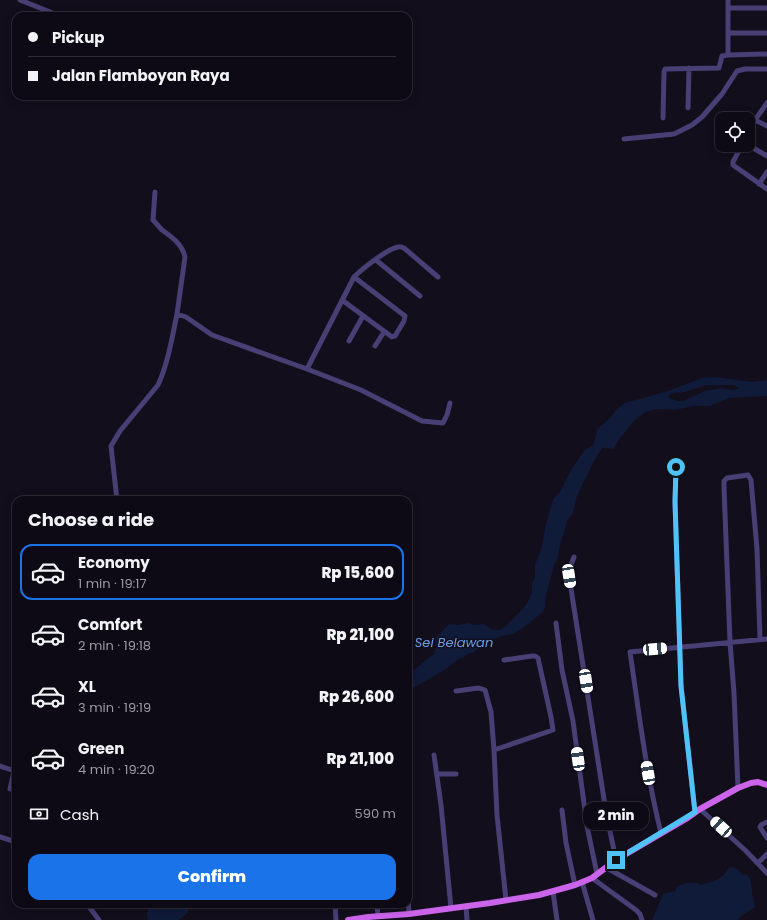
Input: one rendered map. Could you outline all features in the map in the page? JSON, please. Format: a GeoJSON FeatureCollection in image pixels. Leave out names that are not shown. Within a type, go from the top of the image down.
{"type":"FeatureCollection","features":[{"type":"Feature","properties":{"kind":"main road"},"geometry":{"type":"LineString","coordinates":[[348,920],[409,914],[554,892],[578,884],[594,876],[616,860],[698,810],[738,788],[758,782],[767,785]]}},
{"type":"Feature","properties":{"kind":"street"},"geometry":{"type":"LineString","coordinates":[[20,0],[50,12]]}},
{"type":"Feature","properties":{"kind":"street"},"geometry":{"type":"LineString","coordinates":[[728,0],[728,55]]}},
{"type":"Feature","properties":{"kind":"street"},"geometry":{"type":"LineString","coordinates":[[728,8],[767,8]]}},
{"type":"Feature","properties":{"kind":"street"},"geometry":{"type":"LineString","coordinates":[[728,33],[767,33]]}},
{"type":"Feature","properties":{"kind":"street"},"geometry":{"type":"LineString","coordinates":[[664,118],[665,69],[719,68],[722,56],[767,54]]}},
{"type":"Feature","properties":{"kind":"street"},"geometry":{"type":"LineString","coordinates":[[688,108],[689,68]]}},
{"type":"Feature","properties":{"kind":"street"},"geometry":{"type":"LineString","coordinates":[[624,139],[674,134],[692,125],[702,117],[722,94],[737,71],[767,68]]}},
{"type":"Feature","properties":{"kind":"street"},"geometry":{"type":"LineString","coordinates":[[767,103],[755,120],[767,126]]}},
{"type":"Feature","properties":{"kind":"street"},"geometry":{"type":"LineString","coordinates":[[755,149],[767,156]]}},
{"type":"Feature","properties":{"kind":"street"},"geometry":{"type":"LineString","coordinates":[[738,152],[733,165],[767,189]]}},
{"type":"Feature","properties":{"kind":"street"},"geometry":{"type":"LineString","coordinates":[[759,184],[767,172]]}},
{"type":"Feature","properties":{"kind":"street"},"geometry":{"type":"LineString","coordinates":[[117,496],[111,446],[120,431],[158,385],[171,344],[185,257],[181,247],[153,220],[155,192]]}},
{"type":"Feature","properties":{"kind":"street"},"geometry":{"type":"LineString","coordinates":[[307,369],[354,277],[361,270],[400,246],[438,277]]}},
{"type":"Feature","properties":{"kind":"street"},"geometry":{"type":"LineString","coordinates":[[376,260],[420,296]]}},
{"type":"Feature","properties":{"kind":"street"},"geometry":{"type":"LineString","coordinates":[[342,300],[390,336],[395,336],[404,320],[405,316],[354,277]]}},
{"type":"Feature","properties":{"kind":"street"},"geometry":{"type":"LineString","coordinates":[[177,314],[186,317],[212,335],[361,390],[422,421],[443,423],[448,415],[450,403]]}},
{"type":"Feature","properties":{"kind":"street"},"geometry":{"type":"LineString","coordinates":[[349,341],[363,316]]}},
{"type":"Feature","properties":{"kind":"street"},"geometry":{"type":"LineString","coordinates":[[375,346],[384,332]]}},
{"type":"Feature","properties":{"kind":"street"},"geometry":{"type":"LineString","coordinates":[[676,467],[675,502],[681,686],[698,810],[746,851],[767,872]]}},
{"type":"Feature","properties":{"kind":"street"},"geometry":{"type":"LineString","coordinates":[[738,788],[730,642],[724,481],[727,478],[749,476],[751,480],[757,549],[760,639]]}},
{"type":"Feature","properties":{"kind":"street"},"geometry":{"type":"LineString","coordinates":[[574,557],[569,570],[569,576],[606,812],[616,860]]}},
{"type":"Feature","properties":{"kind":"street"},"geometry":{"type":"LineString","coordinates":[[556,623],[562,670],[573,721],[594,876],[636,910],[640,914],[642,920]]}},
{"type":"Feature","properties":{"kind":"street"},"geometry":{"type":"LineString","coordinates":[[661,833],[645,757],[630,652],[767,639]]}},
{"type":"Feature","properties":{"kind":"street"},"geometry":{"type":"LineString","coordinates":[[494,750],[553,730],[538,658],[532,656],[504,660]]}},
{"type":"Feature","properties":{"kind":"street"},"geometry":{"type":"LineString","coordinates":[[456,691],[480,688],[484,690],[491,712],[496,772],[497,815],[506,900]]}},
{"type":"Feature","properties":{"kind":"street"},"geometry":{"type":"LineString","coordinates":[[434,754],[451,908]]}},
{"type":"Feature","properties":{"kind":"street"},"geometry":{"type":"LineString","coordinates":[[0,766],[12,770]]}},
{"type":"Feature","properties":{"kind":"street"},"geometry":{"type":"LineString","coordinates":[[437,774],[456,774]]}},
{"type":"Feature","properties":{"kind":"street"},"geometry":{"type":"LineString","coordinates":[[10,789],[12,782]]}},
{"type":"Feature","properties":{"kind":"street"},"geometry":{"type":"LineString","coordinates":[[562,810],[566,843],[578,884],[593,920]]}},
{"type":"Feature","properties":{"kind":"street"},"geometry":{"type":"LineString","coordinates":[[767,822],[760,827],[767,838]]}},
{"type":"Feature","properties":{"kind":"street"},"geometry":{"type":"LineString","coordinates":[[0,838],[12,841]]}},
{"type":"Feature","properties":{"kind":"street"},"geometry":{"type":"LineString","coordinates":[[758,863],[767,854]]}},
{"type":"Feature","properties":{"kind":"street"},"geometry":{"type":"LineString","coordinates":[[607,868],[655,895]]}},
{"type":"Feature","properties":{"kind":"street"},"geometry":{"type":"LineString","coordinates":[[554,892],[557,920]]}},
{"type":"Feature","properties":{"kind":"street"},"geometry":{"type":"LineString","coordinates":[[466,906],[466,920]]}},
{"type":"Feature","properties":{"kind":"street"},"geometry":{"type":"LineString","coordinates":[[90,908],[99,920]]}},
{"type":"Feature","properties":{"kind":"street"},"geometry":{"type":"LineString","coordinates":[[335,908],[336,920]]}},
{"type":"Feature","properties":{"kind":"street"},"geometry":{"type":"LineString","coordinates":[[377,908],[378,916]]}},
{"type":"Feature","properties":{"kind":"street"},"geometry":{"type":"LineString","coordinates":[[409,908],[409,914]]}},
{"type":"Feature","properties":{"kind":"water","name":"Sei Belawan"},"geometry":{"type":"Polygon","coordinates":[[[716,377],[752,382],[767,380],[767,396],[729,398],[710,406],[693,406],[675,410],[658,409],[645,412],[635,420],[618,441],[614,449],[602,448],[577,496],[573,513],[568,519],[559,549],[558,558],[555,562],[546,595],[545,608],[543,612],[513,634],[505,635],[484,643],[474,652],[466,655],[464,658],[460,658],[446,669],[412,689],[412,671],[434,654],[436,637],[449,624],[484,624],[493,630],[500,630],[506,626],[527,604],[532,592],[532,583],[535,578],[535,565],[542,547],[545,528],[553,499],[560,492],[572,468],[585,450],[593,445],[598,428],[625,403],[668,391],[702,378],[716,377]],[[706,385],[685,392],[674,393],[668,397],[677,401],[683,401],[705,391],[721,388],[733,390],[740,388],[733,385],[706,385]]]}},
{"type":"Feature","properties":{"kind":"water"},"geometry":{"type":"Polygon","coordinates":[[[729,867],[736,868],[743,875],[746,874],[749,878],[755,903],[755,907],[738,920],[652,920],[663,894],[675,891],[677,886],[688,883],[698,883],[700,885],[713,881],[721,877],[729,867]]]}},
{"type":"Feature","properties":{"kind":"water"},"geometry":{"type":"Polygon","coordinates":[[[149,908],[187,908],[189,912],[179,920],[148,920],[147,913],[149,908]]]}},
{"type":"Feature","properties":{"kind":"route"},"geometry":{"type":"LineString","coordinates":[[616,860],[686,819],[695,812],[681,686],[675,502],[676,467]]}}]}
